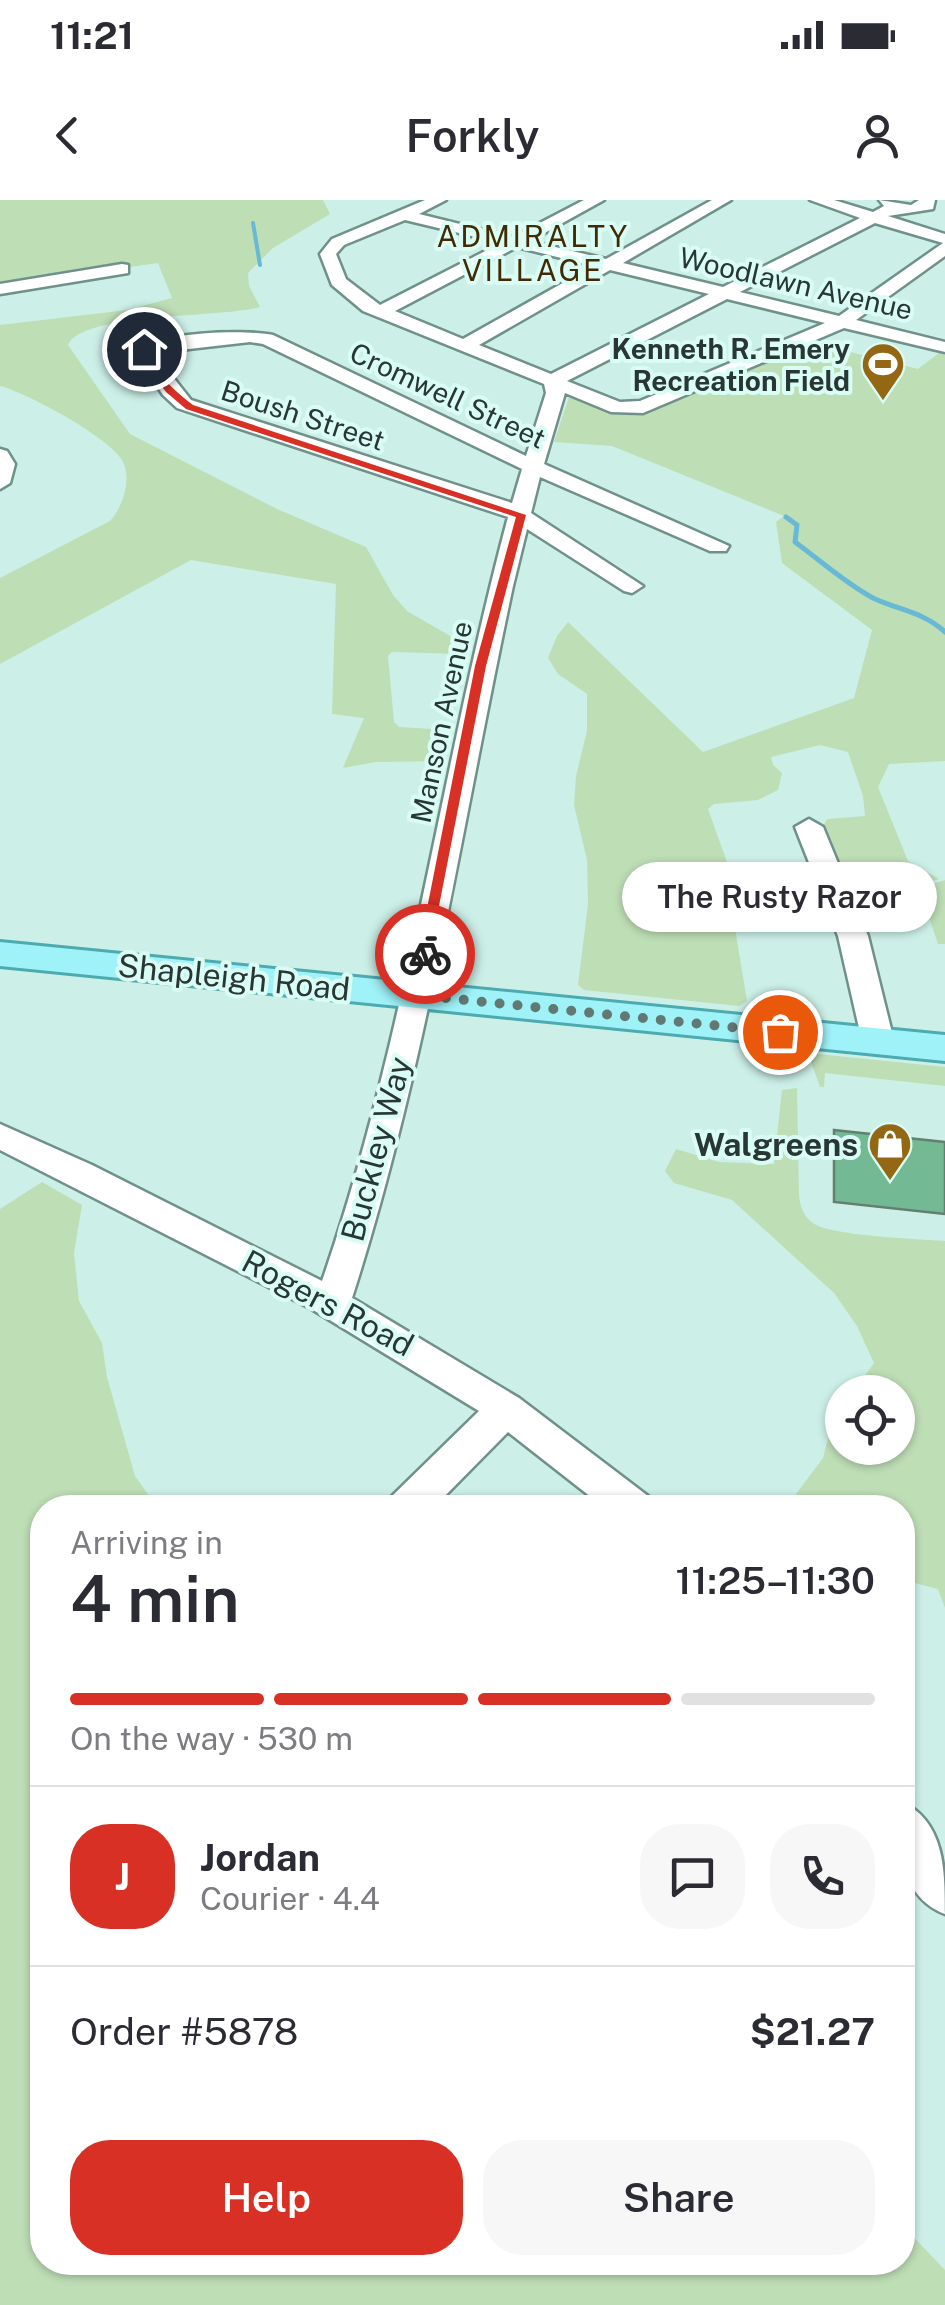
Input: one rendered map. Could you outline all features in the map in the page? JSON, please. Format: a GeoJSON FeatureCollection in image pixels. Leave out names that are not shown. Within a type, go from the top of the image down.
{"type":"FeatureCollection","features":[{"type":"Feature","properties":{"kind":"main road","name":"Shapleigh Road"},"geometry":{"type":"LineString","coordinates":[[0,954],[945,1048]]}},
{"type":"Feature","properties":{"kind":"street"},"geometry":{"type":"LineString","coordinates":[[381,312],[596,200]]}},
{"type":"Feature","properties":{"kind":"street"},"geometry":{"type":"LineString","coordinates":[[465,345],[723,200]]}},
{"type":"Feature","properties":{"kind":"street"},"geometry":{"type":"LineString","coordinates":[[818,200],[945,239]]}},
{"type":"Feature","properties":{"kind":"street"},"geometry":{"type":"LineString","coordinates":[[552,381],[872,217],[890,203],[920,208],[929,204],[926,200]]}},
{"type":"Feature","properties":{"kind":"street"},"geometry":{"type":"LineString","coordinates":[[415,205],[348,236],[328,254],[338,282],[353,297],[381,312],[613,406],[639,408],[842,322],[945,248]]}},
{"type":"Feature","properties":{"kind":"street","name":"Woodlawn Avenue"},"geometry":{"type":"LineString","coordinates":[[415,205],[515,242],[945,347]]}},
{"type":"Feature","properties":{"kind":"street"},"geometry":{"type":"LineString","coordinates":[[0,289],[122,269]]}},
{"type":"Feature","properties":{"kind":"street","name":"Cromwell Street"},"geometry":{"type":"LineString","coordinates":[[146,348],[261,337],[532,466],[718,546]]}},
{"type":"Feature","properties":{"kind":"street","name":"Boush Street"},"geometry":{"type":"LineString","coordinates":[[146,348],[144,356],[170,390],[190,407],[521,515],[632,586]]}},
{"type":"Feature","properties":{"kind":"street","name":"Manson Avenue"},"geometry":{"type":"LineString","coordinates":[[416,995],[480,666],[532,466],[556,392],[552,381]]}},
{"type":"Feature","properties":{"kind":"street"},"geometry":{"type":"LineString","coordinates":[[0,454],[6,464],[0,483]]}},
{"type":"Feature","properties":{"kind":"street"},"geometry":{"type":"LineString","coordinates":[[810,827],[852,936],[878,1041]]}},
{"type":"Feature","properties":{"kind":"street","name":"Buckley Way"},"geometry":{"type":"LineString","coordinates":[[333,1301],[376,1170],[416,995]]}},
{"type":"Feature","properties":{"kind":"street","name":"Rogers Road"},"geometry":{"type":"LineString","coordinates":[[0,1136],[333,1301],[416,1349],[506,1408],[617,1495]]}},
{"type":"Feature","properties":{"kind":"street"},"geometry":{"type":"LineString","coordinates":[[419,1495],[506,1408]]}},
{"type":"Feature","properties":{"kind":"street"},"geometry":{"type":"LineString","coordinates":[[915,1845],[945,1891]]}},
{"type":"Feature","properties":{"kind":"green space"},"geometry":{"type":"Polygon","coordinates":[[[0,200],[323,200],[330,214],[273,248],[248,273],[249,286],[260,307],[126,321],[79,334],[68,345],[130,434],[277,509],[366,547],[393,595],[407,611],[464,644],[461,654],[392,652],[388,656],[394,722],[399,727],[449,730],[443,761],[376,762],[343,768],[364,718],[332,714],[336,584],[191,560],[0,664],[0,578],[110,521],[122,502],[126,479],[124,464],[117,454],[88,430],[0,386],[0,325],[127,310],[172,298],[158,263],[0,286],[0,200]]]}},
{"type":"Feature","properties":{"kind":"green space"},"geometry":{"type":"Polygon","coordinates":[[[814,343],[918,369],[939,353],[945,355],[945,761],[889,764],[878,787],[908,861],[939,879],[908,888],[874,889],[870,897],[851,896],[823,826],[827,819],[865,816],[863,796],[848,752],[820,745],[771,757],[782,773],[778,790],[758,800],[714,804],[708,809],[733,879],[731,904],[747,1001],[739,1006],[584,990],[578,985],[588,904],[587,860],[574,805],[576,776],[587,731],[587,694],[558,674],[548,658],[568,622],[703,752],[854,698],[872,630],[782,563],[776,522],[784,516],[612,446],[554,442],[569,397],[612,412],[645,413],[814,343]]]}},
{"type":"Feature","properties":{"kind":"green space"},"geometry":{"type":"Polygon","coordinates":[[[945,880],[945,944],[938,944],[928,914],[916,914],[909,891],[945,880]]]}},
{"type":"Feature","properties":{"kind":"green space"},"geometry":{"type":"Polygon","coordinates":[[[808,1053],[945,1067],[945,1086],[825,1073],[824,1087],[820,1087],[808,1053]]]}},
{"type":"Feature","properties":{"kind":"green space"},"geometry":{"type":"Polygon","coordinates":[[[797,1088],[799,1195],[810,1220],[822,1227],[855,1234],[945,1241],[945,1608],[938,1589],[915,1583],[915,1495],[796,1494],[825,1450],[825,1465],[915,1465],[915,1375],[865,1375],[874,1363],[857,1326],[834,1293],[732,1200],[674,1183],[665,1171],[676,1149],[719,1162],[774,1164],[782,1090],[797,1088]]]}},
{"type":"Feature","properties":{"kind":"green space"},"geometry":{"type":"Polygon","coordinates":[[[42,1182],[82,1205],[74,1253],[79,1301],[102,1343],[107,1377],[135,1476],[148,1495],[30,1495],[30,2275],[915,2275],[915,2239],[945,2270],[945,2305],[0,2305],[0,1209],[42,1182]]]}},
{"type":"Feature","properties":{"kind":"building","name":"Walgreens"},"geometry":{"type":"Polygon","coordinates":[[[834,1130],[945,1142],[945,1214],[834,1202],[834,1130]]]}},
{"type":"Feature","properties":{"kind":"waterway"},"geometry":{"type":"LineString","coordinates":[[253,223],[260,265]]}},
{"type":"Feature","properties":{"kind":"waterway"},"geometry":{"type":"LineString","coordinates":[[786,517],[797,525],[795,542],[843,579],[873,598],[920,616],[945,632]]}},
{"type":"Feature","properties":{"kind":"way so far"},"geometry":{"type":"LineString","coordinates":[[425,954],[416,995],[780,1032]]}},
{"type":"Feature","properties":{"kind":"place","name":"Kenneth R. Emery Recreation Field"},"geometry":{"type":"Point","coordinates":[883,402]}},
{"type":"Feature","properties":{"kind":"place","name":"The Rusty Razor"},"geometry":{"type":"Point","coordinates":[780,1032]}},
{"type":"Feature","properties":{"kind":"place","name":"Walgreens"},"geometry":{"type":"Point","coordinates":[890,1182]}},
{"type":"Feature","properties":{"kind":"district","name":"ADMIRALTY VILLAGE"},"geometry":{"type":"Point","coordinates":[533,253]}},
{"type":"Feature","properties":{"kind":"route"},"geometry":{"type":"LineString","coordinates":[[144,349],[144,356],[183,404],[521,515],[480,666],[425,954]]}}]}
